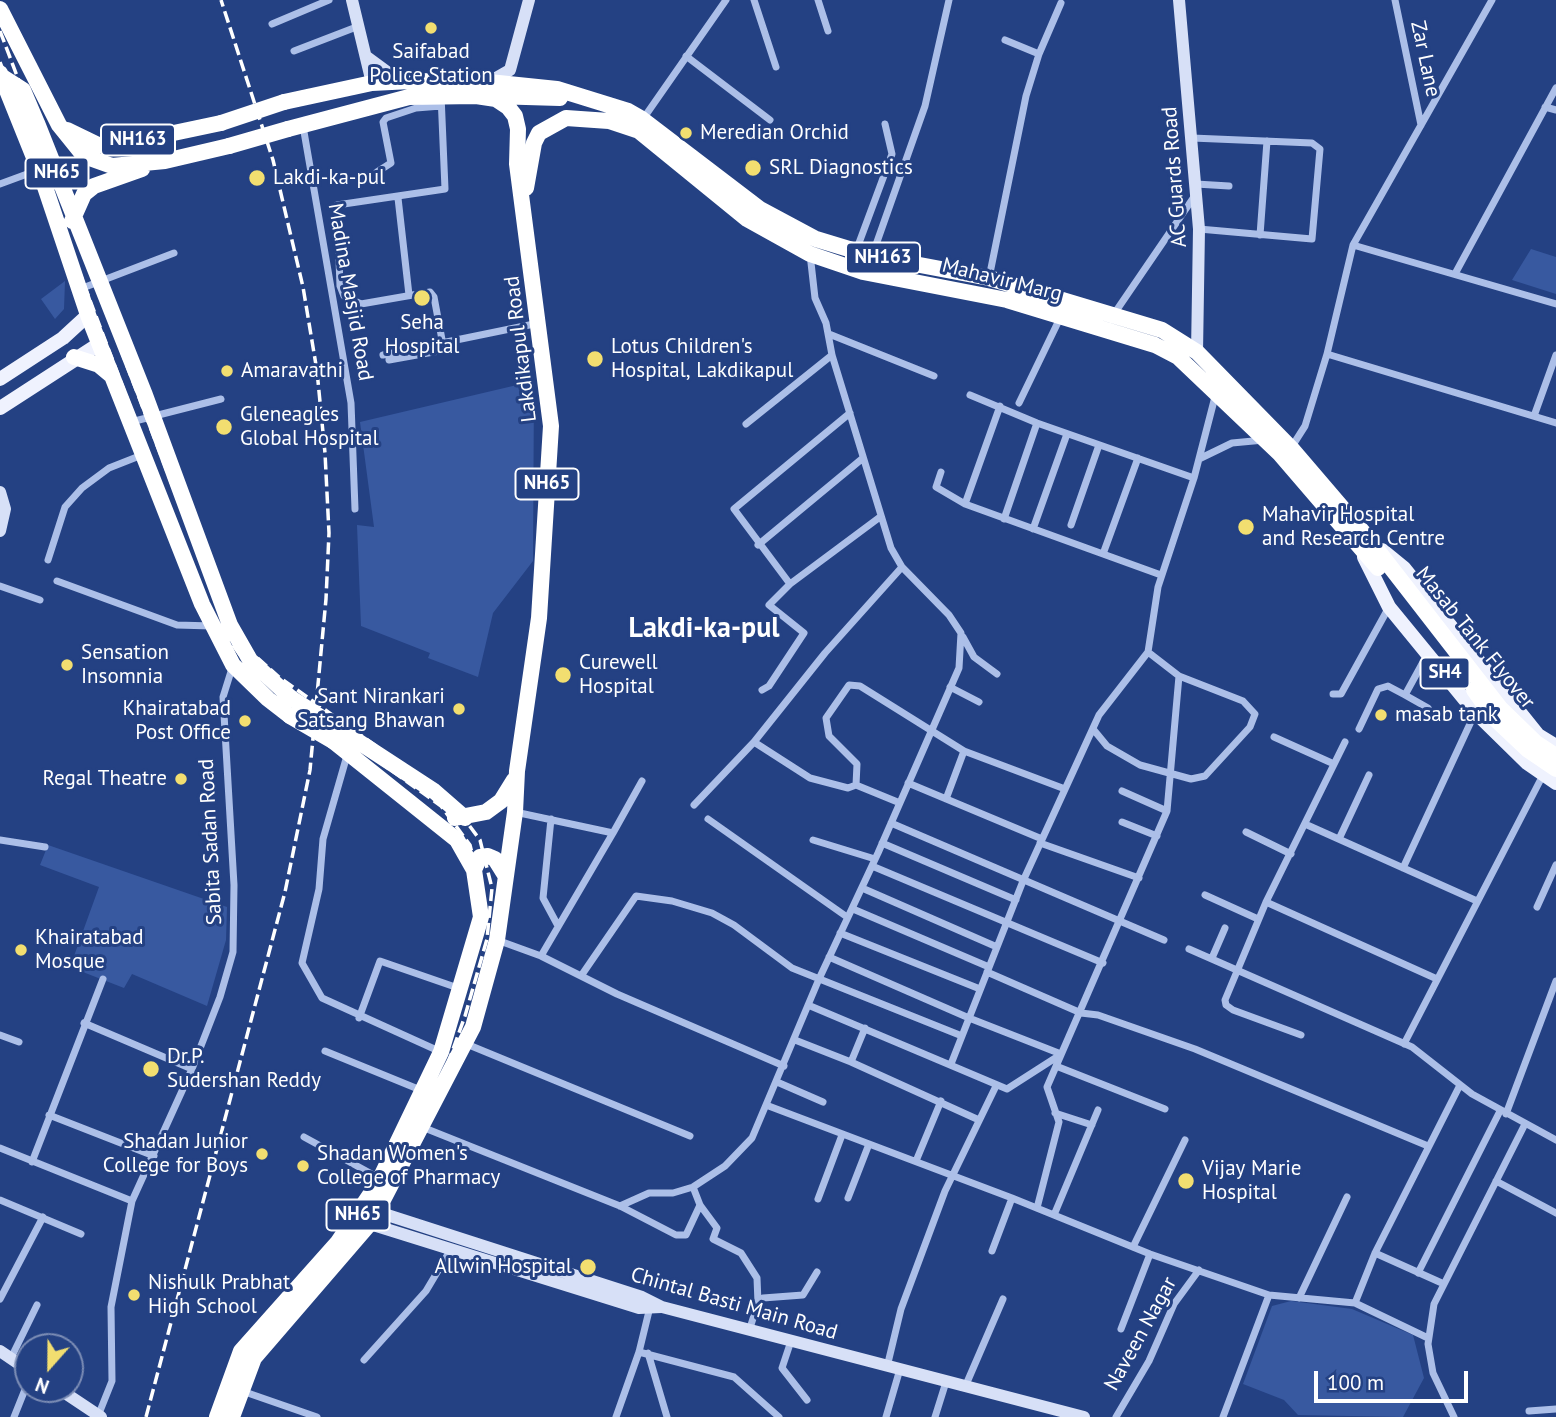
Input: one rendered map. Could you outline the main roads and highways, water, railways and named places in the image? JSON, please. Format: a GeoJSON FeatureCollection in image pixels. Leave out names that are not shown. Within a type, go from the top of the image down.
{"type":"FeatureCollection","features":[{"type":"Feature","properties":{"kind":"highway","name":"Lakdikapul Road"},"geometry":{"type":"LineString","coordinates":[[0,9],[23,90],[38,170],[88,315],[212,626],[233,665],[290,716],[336,735],[434,791],[465,818]]}},
{"type":"Feature","properties":{"kind":"highway","name":"Lakdikapul Road"},"geometry":{"type":"LineString","coordinates":[[1,74],[23,90],[59,125],[84,156],[112,166],[165,161]]}},
{"type":"Feature","properties":{"kind":"highway","name":"Mahavir Marg"},"geometry":{"type":"LineString","coordinates":[[59,125],[82,139],[112,145],[221,123],[284,102],[372,83],[489,82],[536,85],[597,102],[642,119],[760,209],[816,239],[864,253],[989,278],[1061,316],[1155,345],[1178,357],[1363,541]]}},
{"type":"Feature","properties":{"kind":"highway","name":"Lakdikapul Road"},"geometry":{"type":"LineString","coordinates":[[23,90],[75,215],[221,604],[239,645],[267,678],[336,735],[348,751],[457,840],[474,870],[481,917],[462,989],[441,1052],[366,1204],[295,1299]]}},
{"type":"Feature","properties":{"kind":"highway","name":"Lakdikapul Road"},"geometry":{"type":"LineString","coordinates":[[64,247],[85,194],[94,186],[165,161],[229,146],[376,103],[441,101],[477,96],[496,99],[515,116],[517,164],[524,197],[551,426],[538,621],[517,771],[515,812],[496,940],[473,1027],[374,1218],[295,1299]]}},
{"type":"Feature","properties":{"kind":"highway","name":"NH163"},"geometry":{"type":"LineString","coordinates":[[477,96],[597,102]]}},
{"type":"Feature","properties":{"kind":"highway","name":"Mahavir Marg"},"geometry":{"type":"LineString","coordinates":[[524,197],[534,143],[539,133],[566,118],[595,118],[639,131],[747,219],[810,254],[863,272],[1016,294],[1113,315],[1162,330],[1197,352],[1291,448],[1363,541]]}},
{"type":"Feature","properties":{"kind":"highway"},"geometry":{"type":"LineString","coordinates":[[74,357],[99,365],[112,377]]}},
{"type":"Feature","properties":{"kind":"highway","name":"Masab Tank Flyover"},"geometry":{"type":"LineString","coordinates":[[1363,541],[1500,708],[1536,743],[1556,756]]}},
{"type":"Feature","properties":{"kind":"highway","name":"Masab Tank Flyover"},"geometry":{"type":"LineString","coordinates":[[1409,597],[1493,717],[1549,772]]}},
{"type":"Feature","properties":{"kind":"highway","name":"NH65"},"geometry":{"type":"LineString","coordinates":[[432,817],[465,818],[486,812],[501,801],[512,787],[517,771]]}},
{"type":"Feature","properties":{"kind":"highway"},"geometry":{"type":"LineString","coordinates":[[474,870],[480,857],[488,856],[495,859],[505,875]]}},
{"type":"Feature","properties":{"kind":"highway","name":"NH65"},"geometry":{"type":"LineString","coordinates":[[232,1417],[254,1358],[295,1299]]}},
{"type":"Feature","properties":{"kind":"highway","name":"NH65"},"geometry":{"type":"LineString","coordinates":[[217,1417],[241,1351],[295,1299]]}},
{"type":"Feature","properties":{"kind":"main road"},"geometry":{"type":"LineString","coordinates":[[0,379],[63,338],[88,315]]}},
{"type":"Feature","properties":{"kind":"main road"},"geometry":{"type":"LineString","coordinates":[[63,338],[74,357]]}},
{"type":"Feature","properties":{"kind":"main road"},"geometry":{"type":"LineString","coordinates":[[0,408],[74,357],[99,344]]}},
{"type":"Feature","properties":{"kind":"main road","name":"SH4"},"geometry":{"type":"LineString","coordinates":[[1363,541],[1389,607],[1475,712],[1549,772],[1556,783]]}},
{"type":"Feature","properties":{"kind":"main road","name":"SH4"},"geometry":{"type":"LineString","coordinates":[[1363,541],[1404,568],[1538,734],[1556,746]]}},
{"type":"Feature","properties":{"kind":"railway"},"geometry":{"type":"LineString","coordinates":[[146,1417],[285,892],[310,770],[326,599],[329,533],[325,453],[317,371],[303,287],[273,160],[221,0]]}},
{"type":"Feature","properties":{"kind":"railway"},"geometry":{"type":"LineString","coordinates":[[0,31],[198,553],[225,614],[251,652],[279,677],[449,798],[480,840],[492,888],[487,939],[465,1016],[447,1066],[418,1127],[371,1220],[250,1363],[231,1417]]}},
{"type":"Feature","properties":{"kind":"railway"},"geometry":{"type":"LineString","coordinates":[[0,62],[187,557],[215,620],[243,659],[272,685],[441,806],[470,845],[481,889],[476,937],[454,1013],[437,1062],[408,1122],[362,1214],[240,1357],[220,1417]]}},
{"type":"Feature","properties":{"kind":"place","name":"Saifabad Police Station"},"geometry":{"type":"Point","coordinates":[431,28]}},
{"type":"Feature","properties":{"kind":"place","name":"Meredian Orchid"},"geometry":{"type":"Point","coordinates":[686,133]}},
{"type":"Feature","properties":{"kind":"place","name":"SRL Diagnostics"},"geometry":{"type":"Point","coordinates":[753,168]}},
{"type":"Feature","properties":{"kind":"place","name":"Lakdi-ka-pul"},"geometry":{"type":"Point","coordinates":[257,178]}},
{"type":"Feature","properties":{"kind":"place","name":"Seha Hospital"},"geometry":{"type":"Point","coordinates":[422,298]}},
{"type":"Feature","properties":{"kind":"place","name":"Lotus Children's Hospital, Lakdikapul"},"geometry":{"type":"Point","coordinates":[595,359]}},
{"type":"Feature","properties":{"kind":"place","name":"Amaravathi"},"geometry":{"type":"Point","coordinates":[227,371]}},
{"type":"Feature","properties":{"kind":"place","name":"Gleneagles Global Hospital"},"geometry":{"type":"Point","coordinates":[224,427]}},
{"type":"Feature","properties":{"kind":"place","name":"Mahavir Hospital and Research Centre"},"geometry":{"type":"Point","coordinates":[1246,527]}},
{"type":"Feature","properties":{"kind":"place","name":"Sensation Insomnia"},"geometry":{"type":"Point","coordinates":[67,665]}},
{"type":"Feature","properties":{"kind":"place","name":"Curewell Hospital"},"geometry":{"type":"Point","coordinates":[563,675]}},
{"type":"Feature","properties":{"kind":"place","name":"Sant Nirankari Satsang Bhawan"},"geometry":{"type":"Point","coordinates":[459,709]}},
{"type":"Feature","properties":{"kind":"place","name":"masab tank"},"geometry":{"type":"Point","coordinates":[1381,715]}},
{"type":"Feature","properties":{"kind":"place","name":"Khairatabad Post Office"},"geometry":{"type":"Point","coordinates":[245,721]}},
{"type":"Feature","properties":{"kind":"place","name":"Regal Theatre"},"geometry":{"type":"Point","coordinates":[181,779]}},
{"type":"Feature","properties":{"kind":"place","name":"Khairatabad Mosque"},"geometry":{"type":"Point","coordinates":[21,950]}},
{"type":"Feature","properties":{"kind":"place","name":"Dr.P. Sudershan Reddy"},"geometry":{"type":"Point","coordinates":[151,1069]}},
{"type":"Feature","properties":{"kind":"place","name":"Shadan Junior College for Boys"},"geometry":{"type":"Point","coordinates":[262,1154]}},
{"type":"Feature","properties":{"kind":"place","name":"Shadan Women's College of Pharmacy"},"geometry":{"type":"Point","coordinates":[303,1166]}},
{"type":"Feature","properties":{"kind":"place","name":"Vijay Marie Hospital"},"geometry":{"type":"Point","coordinates":[1186,1181]}},
{"type":"Feature","properties":{"kind":"place","name":"Allwin Hospital"},"geometry":{"type":"Point","coordinates":[588,1267]}},
{"type":"Feature","properties":{"kind":"place","name":"Nishulk Prabhat High School"},"geometry":{"type":"Point","coordinates":[134,1295]}},
{"type":"Feature","properties":{"kind":"district","name":"Lakdi-ka-pul"},"geometry":{"type":"Point","coordinates":[704,629]}}]}
